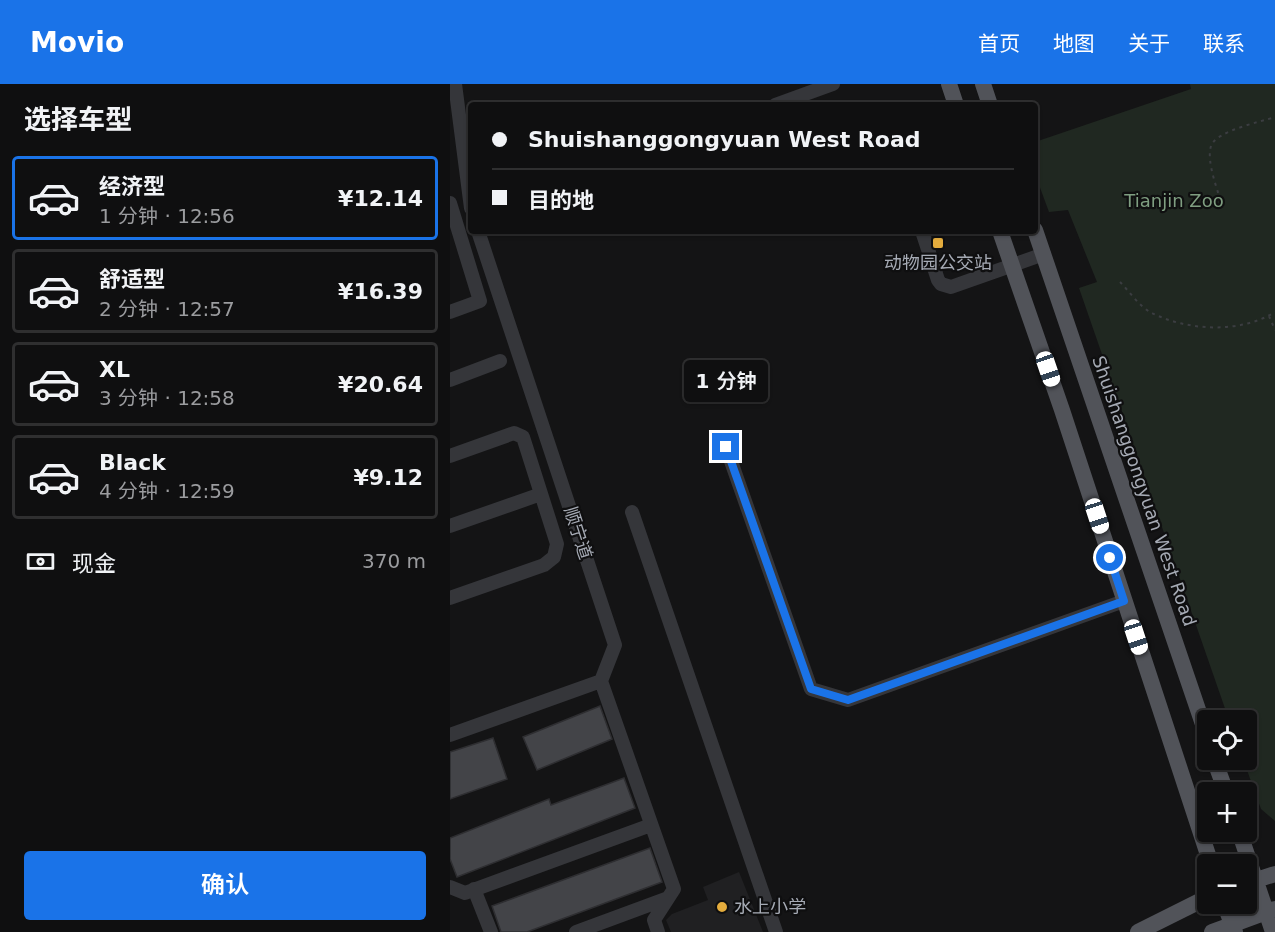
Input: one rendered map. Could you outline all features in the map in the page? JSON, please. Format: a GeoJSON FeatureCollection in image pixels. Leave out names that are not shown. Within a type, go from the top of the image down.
{"type":"FeatureCollection","features":[{"type":"Feature","properties":{"kind":"main road"},"geometry":{"type":"LineString","coordinates":[[949,84],[955,102]]}},
{"type":"Feature","properties":{"kind":"main road"},"geometry":{"type":"LineString","coordinates":[[982,84],[989,102]]}},
{"type":"Feature","properties":{"kind":"main road"},"geometry":{"type":"LineString","coordinates":[[1001,234],[1062,410],[1208,854]]}},
{"type":"Feature","properties":{"kind":"main road","name":"Shuishanggongyuan West Road"},"geometry":{"type":"LineString","coordinates":[[1036,234],[1198,710]]}},
{"type":"Feature","properties":{"kind":"main road"},"geometry":{"type":"LineString","coordinates":[[1257,880],[1275,874]]}},
{"type":"Feature","properties":{"kind":"main road"},"geometry":{"type":"LineString","coordinates":[[1257,890],[1271,910],[1273,932]]}},
{"type":"Feature","properties":{"kind":"main road"},"geometry":{"type":"LineString","coordinates":[[1138,932],[1197,902]]}},
{"type":"Feature","properties":{"kind":"main road"},"geometry":{"type":"LineString","coordinates":[[1212,932],[1234,928],[1271,910]]}},
{"type":"Feature","properties":{"kind":"main road"},"geometry":{"type":"LineString","coordinates":[[1228,914],[1234,928]]}},
{"type":"Feature","properties":{"kind":"street"},"geometry":{"type":"LineString","coordinates":[[454,84],[468,186]]}},
{"type":"Feature","properties":{"kind":"street"},"geometry":{"type":"LineString","coordinates":[[783,102],[833,84]]}},
{"type":"Feature","properties":{"kind":"street"},"geometry":{"type":"LineString","coordinates":[[450,203],[455,238],[480,301],[450,312]]}},
{"type":"Feature","properties":{"kind":"street","name":"顺宁道"},"geometry":{"type":"LineString","coordinates":[[479,234],[615,645],[601,681]]}},
{"type":"Feature","properties":{"kind":"street"},"geometry":{"type":"LineString","coordinates":[[923,234],[938,280],[951,287],[1044,254]]}},
{"type":"Feature","properties":{"kind":"street"},"geometry":{"type":"LineString","coordinates":[[450,380],[500,361]]}},
{"type":"Feature","properties":{"kind":"street"},"geometry":{"type":"LineString","coordinates":[[450,456],[514,433],[523,437],[557,544],[554,557],[544,565],[450,598]]}},
{"type":"Feature","properties":{"kind":"street"},"geometry":{"type":"LineString","coordinates":[[726,447],[811,689],[848,700],[1124,601]]}},
{"type":"Feature","properties":{"kind":"street"},"geometry":{"type":"LineString","coordinates":[[450,526],[540,494]]}},
{"type":"Feature","properties":{"kind":"street"},"geometry":{"type":"LineString","coordinates":[[632,512],[776,932]]}},
{"type":"Feature","properties":{"kind":"street"},"geometry":{"type":"LineString","coordinates":[[450,735],[601,681],[674,889],[654,920],[658,932]]}},
{"type":"Feature","properties":{"kind":"street"},"geometry":{"type":"LineString","coordinates":[[450,887],[465,893],[651,825]]}},
{"type":"Feature","properties":{"kind":"street"},"geometry":{"type":"LineString","coordinates":[[474,889],[491,932]]}},
{"type":"Feature","properties":{"kind":"street"},"geometry":{"type":"LineString","coordinates":[[576,932],[668,898]]}},
{"type":"Feature","properties":{"kind":"path"},"geometry":{"type":"LineString","coordinates":[[1223,207],[1210,155],[1211,145],[1215,139],[1226,133],[1275,117]]}},
{"type":"Feature","properties":{"kind":"path"},"geometry":{"type":"LineString","coordinates":[[1120,282],[1149,312],[1194,327],[1241,327],[1275,312]]}},
{"type":"Feature","properties":{"kind":"path"},"geometry":{"type":"LineString","coordinates":[[1269,316],[1275,330]]}},
{"type":"Feature","properties":{"kind":"shaded area","name":"水上小学"},"geometry":{"type":"Polygon","coordinates":[[[739,872],[763,932],[671,932],[666,920],[672,914],[708,900],[703,887],[739,872]]]}},
{"type":"Feature","properties":{"kind":"green space","name":"Tianjin Zoo"},"geometry":{"type":"Polygon","coordinates":[[[1190,84],[1275,84],[1275,821],[1261,809],[1257,798],[1257,782],[1251,782],[1247,770],[1257,770],[1257,710],[1226,710],[1079,288],[1097,282],[1068,210],[1049,212],[1038,182],[1038,141],[1191,89],[1190,84]]]}},
{"type":"Feature","properties":{"kind":"building"},"geometry":{"type":"Polygon","coordinates":[[[600,706],[612,739],[537,770],[523,737],[600,706]]]}},
{"type":"Feature","properties":{"kind":"building"},"geometry":{"type":"Polygon","coordinates":[[[493,738],[507,779],[450,799],[450,752],[493,738]]]}},
{"type":"Feature","properties":{"kind":"building"},"geometry":{"type":"Polygon","coordinates":[[[624,778],[635,808],[457,877],[450,859],[450,838],[549,799],[551,805],[624,778]]]}},
{"type":"Feature","properties":{"kind":"building"},"geometry":{"type":"Polygon","coordinates":[[[650,848],[662,882],[527,932],[501,932],[492,906],[650,848]]]}},
{"type":"Feature","properties":{"kind":"place","name":"动物园公交站"},"geometry":{"type":"Point","coordinates":[938,243]}},
{"type":"Feature","properties":{"kind":"place","name":"水上小学"},"geometry":{"type":"Point","coordinates":[722,907]}},
{"type":"Feature","properties":{"kind":"route"},"geometry":{"type":"LineString","coordinates":[[726,447],[811,689],[848,700],[1124,601],[1110,558]]}}]}
